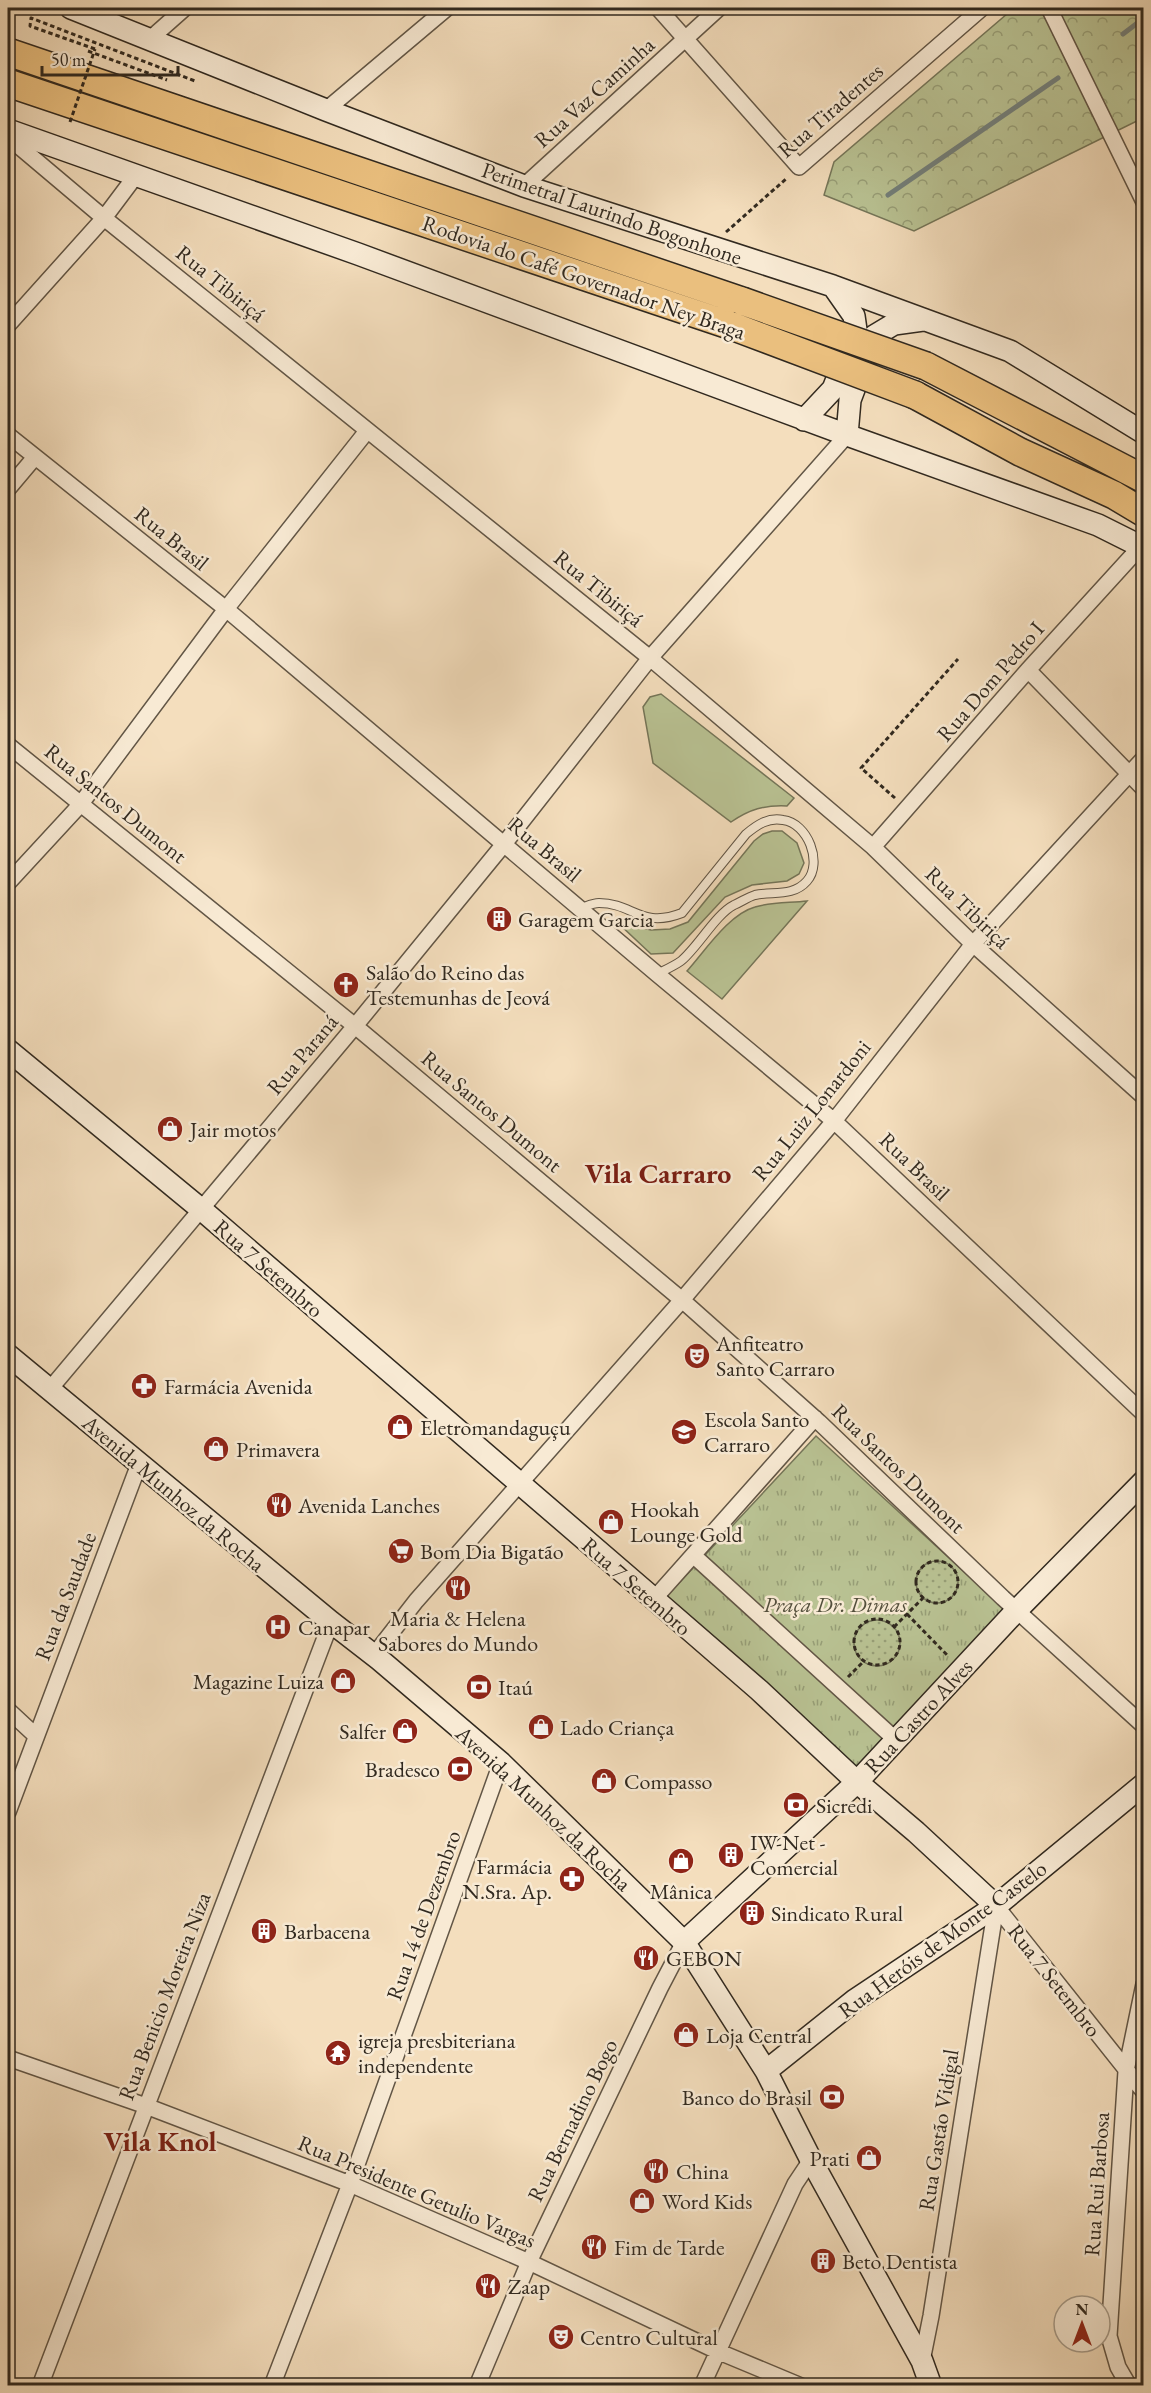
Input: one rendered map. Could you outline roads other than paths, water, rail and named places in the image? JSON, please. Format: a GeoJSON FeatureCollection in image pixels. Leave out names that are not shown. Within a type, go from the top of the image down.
{"type":"FeatureCollection","features":[{"type":"Feature","properties":{"kind":"highway","name":"Rodovia do Café Governador Ney Braga"},"geometry":{"type":"LineString","coordinates":[[8,52],[742,301],[926,366],[1143,479]]}},
{"type":"Feature","properties":{"kind":"highway","name":"Rodovia do Café Governador Ney Braga"},"geometry":{"type":"LineString","coordinates":[[8,84],[729,325],[915,395],[1020,452],[1114,495],[1143,513]]}},
{"type":"Feature","properties":{"kind":"main road","name":"Perimetral Laurindo Bogonhone"},"geometry":{"type":"LineString","coordinates":[[71,8],[524,186],[833,286],[1010,351],[1143,433]]}},
{"type":"Feature","properties":{"kind":"main road"},"geometry":{"type":"LineString","coordinates":[[8,130],[137,174],[804,420],[1098,525],[1142,547]]}},
{"type":"Feature","properties":{"kind":"main road"},"geometry":{"type":"LineString","coordinates":[[804,420],[833,389],[856,330],[854,316],[833,286]]}},
{"type":"Feature","properties":{"kind":"main road"},"geometry":{"type":"LineString","coordinates":[[847,435],[850,400],[874,336],[894,324],[929,320]]}},
{"type":"Feature","properties":{"kind":"main road","name":"Rua 7 Setembro"},"geometry":{"type":"LineString","coordinates":[[8,1050],[202,1210],[654,1599],[759,1690],[857,1782],[916,1832],[996,1906]]}},
{"type":"Feature","properties":{"kind":"main road","name":"Avenida Munhoz da Rocha"},"geometry":{"type":"LineString","coordinates":[[8,1355],[374,1655],[501,1763],[684,1942],[766,2071],[811,2160],[921,2361],[931,2385]]}},
{"type":"Feature","properties":{"kind":"main road","name":"Rua Castro Alves"},"geometry":{"type":"LineString","coordinates":[[684,1942],[857,1782],[1017,1610],[1143,1481]]}},
{"type":"Feature","properties":{"kind":"main road","name":"Rua Heróis de Monte Castelo"},"geometry":{"type":"LineString","coordinates":[[766,2071],[855,2000],[996,1906],[1143,1784]]}},
{"type":"Feature","properties":{"kind":"street"},"geometry":{"type":"LineString","coordinates":[[150,39],[186,8]]}},
{"type":"Feature","properties":{"kind":"street"},"geometry":{"type":"LineString","coordinates":[[326,110],[447,8]]}},
{"type":"Feature","properties":{"kind":"street"},"geometry":{"type":"LineString","coordinates":[[658,8],[686,39]]}},
{"type":"Feature","properties":{"kind":"street","name":"Rua Vaz Caminha"},"geometry":{"type":"LineString","coordinates":[[524,186],[719,8]]}},
{"type":"Feature","properties":{"kind":"street","name":"Rua Tiradentes"},"geometry":{"type":"LineString","coordinates":[[686,39],[799,167],[982,8]]}},
{"type":"Feature","properties":{"kind":"street"},"geometry":{"type":"LineString","coordinates":[[1049,8],[1143,202]]}},
{"type":"Feature","properties":{"kind":"street","name":"Rua Tibiriçá"},"geometry":{"type":"LineString","coordinates":[[8,137],[104,218],[650,658],[873,847],[973,944],[1143,1097]]}},
{"type":"Feature","properties":{"kind":"street"},"geometry":{"type":"LineString","coordinates":[[8,325],[104,218],[137,174]]}},
{"type":"Feature","properties":{"kind":"street"},"geometry":{"type":"LineString","coordinates":[[8,883],[80,805],[226,609],[367,431]]}},
{"type":"Feature","properties":{"kind":"street","name":"Rua Brasil"},"geometry":{"type":"LineString","coordinates":[[8,435],[226,609],[581,908],[657,975],[834,1121],[1143,1414]]}},
{"type":"Feature","properties":{"kind":"street","name":"Rua Paraná"},"geometry":{"type":"LineString","coordinates":[[50,1389],[355,1026],[504,844],[650,658],[847,435]]}},
{"type":"Feature","properties":{"kind":"street"},"geometry":{"type":"LineString","coordinates":[[8,489],[35,457]]}},
{"type":"Feature","properties":{"kind":"street","name":"Rua Dom Pedro I"},"geometry":{"type":"LineString","coordinates":[[873,847],[1028,670],[1142,547]]}},
{"type":"Feature","properties":{"kind":"street"},"geometry":{"type":"LineString","coordinates":[[1028,670],[1143,789]]}},
{"type":"Feature","properties":{"kind":"street","name":"Rua Santos Dumont"},"geometry":{"type":"LineString","coordinates":[[8,745],[355,1026],[682,1300],[815,1418],[1143,1726]]}},
{"type":"Feature","properties":{"kind":"street","name":"Rua Luiz Lonardoni"},"geometry":{"type":"LineString","coordinates":[[374,1655],[416,1601],[682,1300],[834,1121],[973,944],[1143,758]]}},
{"type":"Feature","properties":{"kind":"street"},"geometry":{"type":"LineString","coordinates":[[654,1599],[815,1418]]}},
{"type":"Feature","properties":{"kind":"street","name":"Rua da Saudade"},"geometry":{"type":"LineString","coordinates":[[8,1812],[139,1464]]}},
{"type":"Feature","properties":{"kind":"street"},"geometry":{"type":"LineString","coordinates":[[693,1556],[896,1740]]}},
{"type":"Feature","properties":{"kind":"street","name":"Rua Benicio Moreira Niza"},"geometry":{"type":"LineString","coordinates":[[40,2385],[331,1622]]}},
{"type":"Feature","properties":{"kind":"street"},"geometry":{"type":"LineString","coordinates":[[8,1710],[36,1736]]}},
{"type":"Feature","properties":{"kind":"street","name":"Rua 14 de Dezembro"},"geometry":{"type":"LineString","coordinates":[[272,2385],[350,2184],[501,1763]]}},
{"type":"Feature","properties":{"kind":"street","name":"Rua 7 Setembro"},"geometry":{"type":"LineString","coordinates":[[996,1906],[1143,2092]]}},
{"type":"Feature","properties":{"kind":"street","name":"Rua Gastão Vidigal"},"geometry":{"type":"LineString","coordinates":[[921,2361],[931,2316],[996,1906]]}},
{"type":"Feature","properties":{"kind":"street","name":"Rua Bernadino Bogo"},"geometry":{"type":"LineString","coordinates":[[477,2385],[529,2262],[684,1942]]}},
{"type":"Feature","properties":{"kind":"street","name":"Rua Rui Barbosa"},"geometry":{"type":"LineString","coordinates":[[1129,2385],[1118,2367],[1109,2336],[1126,2071],[1143,1984]]}},
{"type":"Feature","properties":{"kind":"street","name":"Rua Presidente Getulio Vargas"},"geometry":{"type":"LineString","coordinates":[[8,2058],[146,2106],[350,2184],[529,2262],[717,2351],[801,2385]]}},
{"type":"Feature","properties":{"kind":"street"},"geometry":{"type":"LineString","coordinates":[[702,2385],[795,2184],[811,2160]]}},
{"type":"Feature","properties":{"kind":"lane"},"geometry":{"type":"LineString","coordinates":[[581,908],[597,903],[611,904],[653,919],[668,918],[682,913],[746,834],[757,824],[770,820],[785,820],[806,837],[815,863],[807,881],[790,892],[755,896],[731,906],[680,962],[657,975]]}},
{"type":"Feature","properties":{"kind":"waterway"},"geometry":{"type":"LineString","coordinates":[[1123,34],[1144,18]]}},
{"type":"Feature","properties":{"kind":"waterway"},"geometry":{"type":"LineString","coordinates":[[888,195],[1058,78]]}},
{"type":"Feature","properties":{"kind":"place","name":"Garagem Garcia"},"geometry":{"type":"Point","coordinates":[499,919]}},
{"type":"Feature","properties":{"kind":"place","name":"Salão do Reino das Testemunhas de Jeová"},"geometry":{"type":"Point","coordinates":[346,985]}},
{"type":"Feature","properties":{"kind":"place","name":"Jair motos"},"geometry":{"type":"Point","coordinates":[170,1129]}},
{"type":"Feature","properties":{"kind":"place","name":"Anfiteatro Santo Carraro"},"geometry":{"type":"Point","coordinates":[697,1356]}},
{"type":"Feature","properties":{"kind":"place","name":"Farmácia Avenida"},"geometry":{"type":"Point","coordinates":[144,1386]}},
{"type":"Feature","properties":{"kind":"place","name":"Eletromandaguçu"},"geometry":{"type":"Point","coordinates":[400,1427]}},
{"type":"Feature","properties":{"kind":"place","name":"Escola Santo Carraro"},"geometry":{"type":"Point","coordinates":[684,1432]}},
{"type":"Feature","properties":{"kind":"place","name":"Primavera"},"geometry":{"type":"Point","coordinates":[216,1449]}},
{"type":"Feature","properties":{"kind":"place","name":"Avenida Lanches"},"geometry":{"type":"Point","coordinates":[279,1505]}},
{"type":"Feature","properties":{"kind":"place","name":"Hookah Lounge Gold"},"geometry":{"type":"Point","coordinates":[611,1522]}},
{"type":"Feature","properties":{"kind":"place","name":"Bom Dia Bigatão"},"geometry":{"type":"Point","coordinates":[401,1551]}},
{"type":"Feature","properties":{"kind":"place","name":"Maria & Helena Sabores do Mundo"},"geometry":{"type":"Point","coordinates":[458,1588]}},
{"type":"Feature","properties":{"kind":"place","name":"Canapar"},"geometry":{"type":"Point","coordinates":[278,1627]}},
{"type":"Feature","properties":{"kind":"place","name":"Magazine Luiza"},"geometry":{"type":"Point","coordinates":[343,1681]}},
{"type":"Feature","properties":{"kind":"place","name":"Itaú"},"geometry":{"type":"Point","coordinates":[479,1687]}},
{"type":"Feature","properties":{"kind":"place","name":"Lado Criança"},"geometry":{"type":"Point","coordinates":[541,1727]}},
{"type":"Feature","properties":{"kind":"place","name":"Salfer"},"geometry":{"type":"Point","coordinates":[405,1731]}},
{"type":"Feature","properties":{"kind":"place","name":"Bradesco"},"geometry":{"type":"Point","coordinates":[460,1769]}},
{"type":"Feature","properties":{"kind":"place","name":"Compasso"},"geometry":{"type":"Point","coordinates":[604,1781]}},
{"type":"Feature","properties":{"kind":"place","name":"Sicredi"},"geometry":{"type":"Point","coordinates":[796,1805]}},
{"type":"Feature","properties":{"kind":"place","name":"IW-Net - Comercial"},"geometry":{"type":"Point","coordinates":[731,1855]}},
{"type":"Feature","properties":{"kind":"place","name":"Mânica"},"geometry":{"type":"Point","coordinates":[681,1861]}},
{"type":"Feature","properties":{"kind":"place","name":"Farmácia N.Sra. Ap."},"geometry":{"type":"Point","coordinates":[572,1879]}},
{"type":"Feature","properties":{"kind":"place","name":"Sindicato Rural"},"geometry":{"type":"Point","coordinates":[752,1913]}},
{"type":"Feature","properties":{"kind":"place","name":"Barbacena"},"geometry":{"type":"Point","coordinates":[264,1931]}},
{"type":"Feature","properties":{"kind":"place","name":"GEBON"},"geometry":{"type":"Point","coordinates":[646,1958]}},
{"type":"Feature","properties":{"kind":"place","name":"Loja Central"},"geometry":{"type":"Point","coordinates":[686,2035]}},
{"type":"Feature","properties":{"kind":"place","name":"igreja presbiteriana independente"},"geometry":{"type":"Point","coordinates":[338,2053]}},
{"type":"Feature","properties":{"kind":"place","name":"Banco do Brasil"},"geometry":{"type":"Point","coordinates":[832,2097]}},
{"type":"Feature","properties":{"kind":"place","name":"Prati"},"geometry":{"type":"Point","coordinates":[869,2158]}},
{"type":"Feature","properties":{"kind":"place","name":"China"},"geometry":{"type":"Point","coordinates":[656,2171]}},
{"type":"Feature","properties":{"kind":"place","name":"Word Kids"},"geometry":{"type":"Point","coordinates":[642,2201]}},
{"type":"Feature","properties":{"kind":"place","name":"Fim de Tarde"},"geometry":{"type":"Point","coordinates":[594,2247]}},
{"type":"Feature","properties":{"kind":"place","name":"Beto Dentista"},"geometry":{"type":"Point","coordinates":[823,2261]}},
{"type":"Feature","properties":{"kind":"place","name":"Zaap"},"geometry":{"type":"Point","coordinates":[488,2286]}},
{"type":"Feature","properties":{"kind":"place","name":"Centro Cultural"},"geometry":{"type":"Point","coordinates":[561,2337]}},
{"type":"Feature","properties":{"kind":"district","name":"Vila Carraro"},"geometry":{"type":"Point","coordinates":[658,1173]}},
{"type":"Feature","properties":{"kind":"district","name":"Vila Knol"},"geometry":{"type":"Point","coordinates":[160,2141]}},
{"type":"Feature","properties":{"kind":"park label","name":"Praça Dr. Dimas"},"geometry":{"type":"Point","coordinates":[835,1604]}}]}
